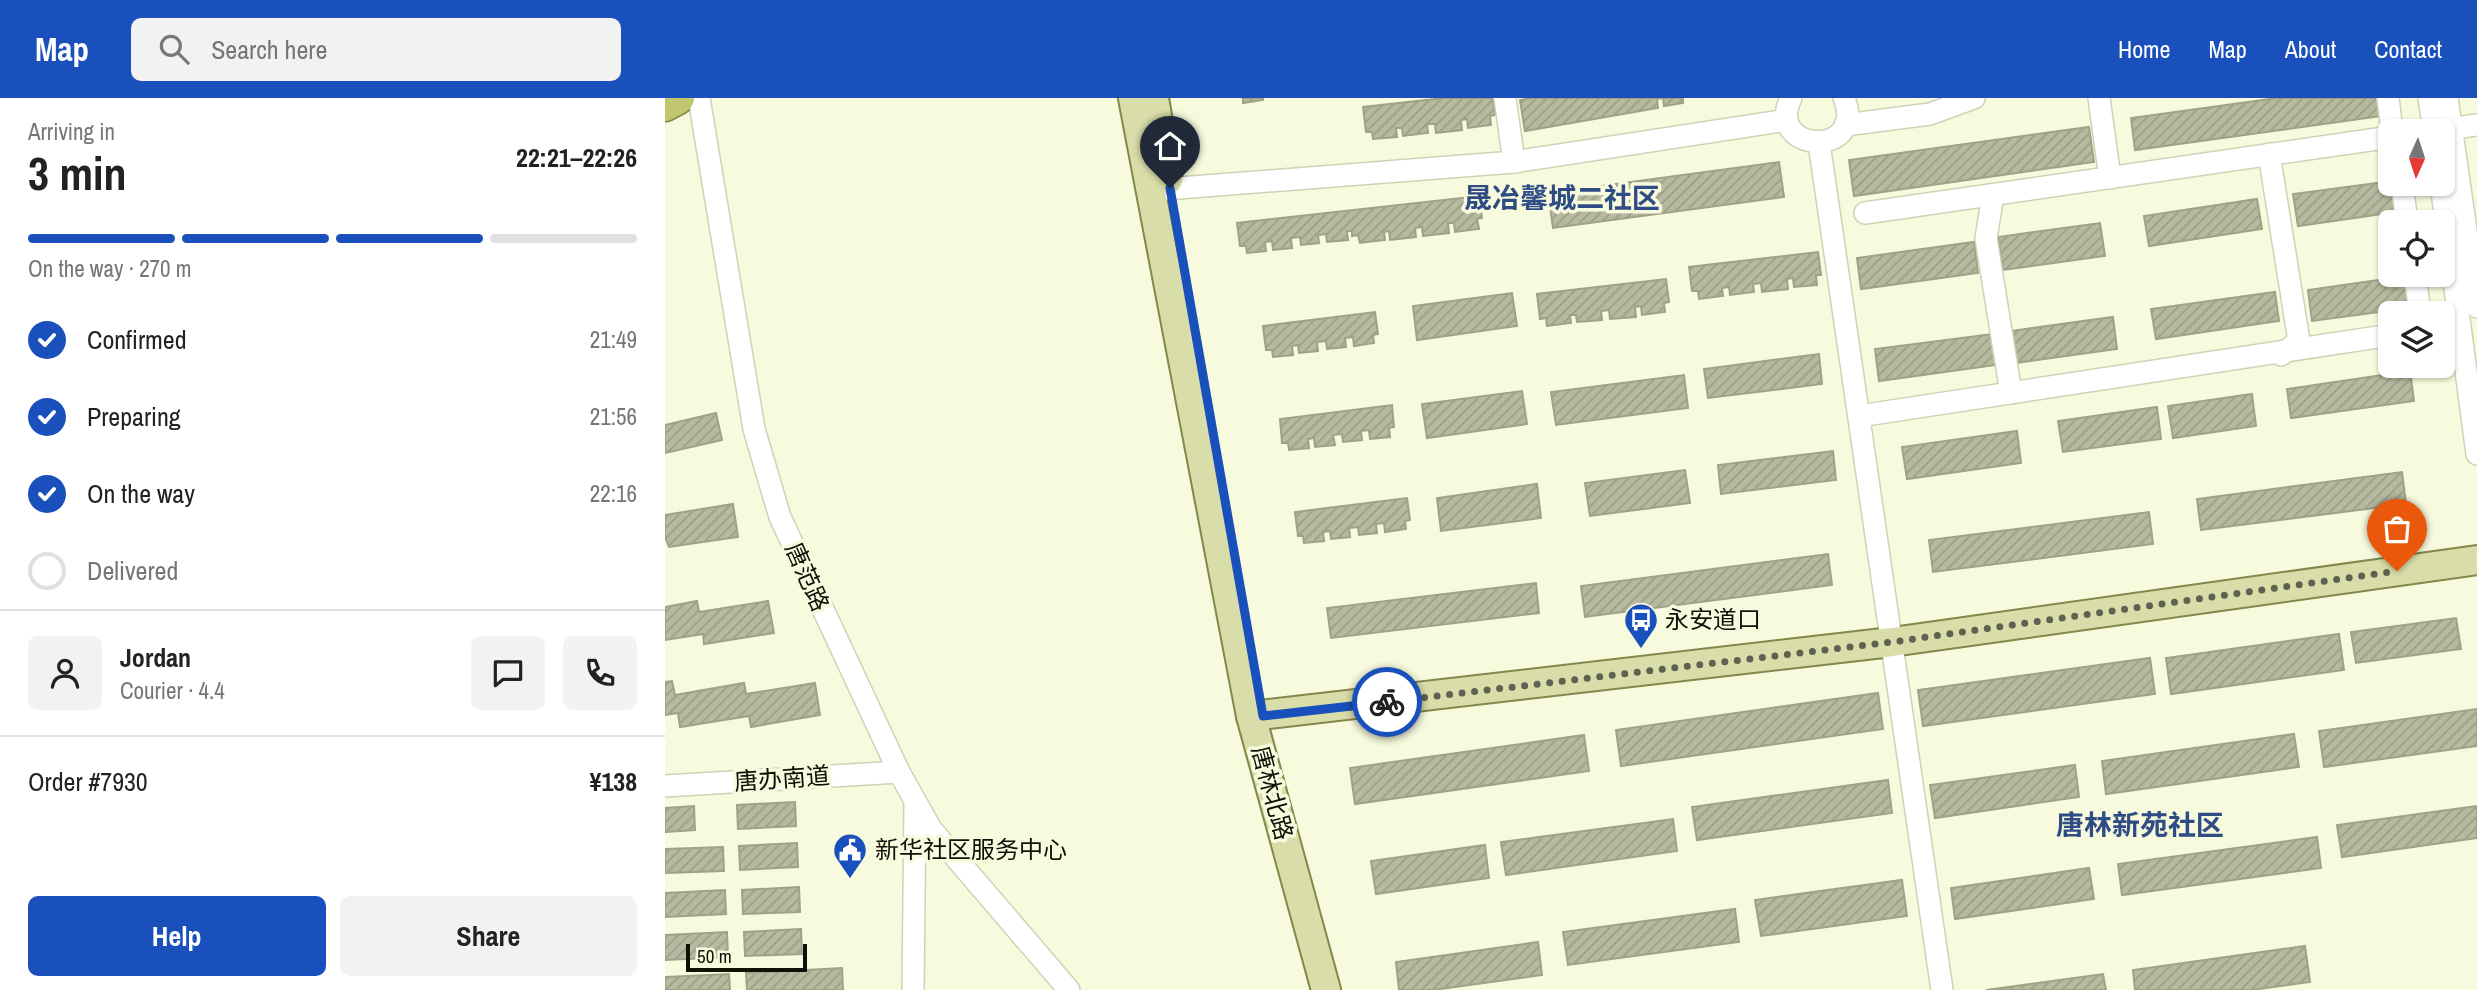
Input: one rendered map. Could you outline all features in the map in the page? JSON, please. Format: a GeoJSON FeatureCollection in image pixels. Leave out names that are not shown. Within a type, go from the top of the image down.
{"type":"FeatureCollection","features":[{"type":"Feature","properties":{"kind":"highway"},"geometry":{"type":"LineString","coordinates":[[665,106],[678,98]]}},
{"type":"Feature","properties":{"kind":"main road","name":"唐林北路"},"geometry":{"type":"LineString","coordinates":[[1133,98],[1160,189],[1257,716],[1326,990]]}},
{"type":"Feature","properties":{"kind":"main road","name":"唐林北路"},"geometry":{"type":"LineString","coordinates":[[1154,98],[1160,189]]}},
{"type":"Feature","properties":{"kind":"main road"},"geometry":{"type":"LineString","coordinates":[[1257,716],[1892,642],[2477,560]]}},
{"type":"Feature","properties":{"kind":"main road","name":"唐林北路"},"geometry":{"type":"LineString","coordinates":[[1257,716],[1341,990]]}},
{"type":"Feature","properties":{"kind":"street","name":"唐范路"},"geometry":{"type":"LineString","coordinates":[[699,98],[758,442],[780,517],[804,574],[899,772],[931,829],[1069,990]]}},
{"type":"Feature","properties":{"kind":"street"},"geometry":{"type":"LineString","coordinates":[[1505,98],[1514,162]]}},
{"type":"Feature","properties":{"kind":"street"},"geometry":{"type":"LineString","coordinates":[[1791,98],[1787,120],[1803,140],[1819,143],[1835,138],[1845,125],[1847,116],[1844,98]]}},
{"type":"Feature","properties":{"kind":"street"},"geometry":{"type":"LineString","coordinates":[[1845,125],[1930,114],[1974,98]]}},
{"type":"Feature","properties":{"kind":"street"},"geometry":{"type":"LineString","coordinates":[[2099,98],[2110,177]]}},
{"type":"Feature","properties":{"kind":"street"},"geometry":{"type":"LineString","coordinates":[[2388,98],[2391,119]]}},
{"type":"Feature","properties":{"kind":"street"},"geometry":{"type":"LineString","coordinates":[[2429,98],[2436,119]]}},
{"type":"Feature","properties":{"kind":"street"},"geometry":{"type":"LineString","coordinates":[[2442,119],[2447,98]]}},
{"type":"Feature","properties":{"kind":"street"},"geometry":{"type":"LineString","coordinates":[[1160,189],[1514,162],[1787,120]]}},
{"type":"Feature","properties":{"kind":"street"},"geometry":{"type":"LineString","coordinates":[[2455,128],[2477,125]]}},
{"type":"Feature","properties":{"kind":"street"},"geometry":{"type":"LineString","coordinates":[[1865,213],[2378,139]]}},
{"type":"Feature","properties":{"kind":"street"},"geometry":{"type":"LineString","coordinates":[[1819,143],[1942,990]]}},
{"type":"Feature","properties":{"kind":"street"},"geometry":{"type":"LineString","coordinates":[[2266,367],[2299,341],[2269,154]]}},
{"type":"Feature","properties":{"kind":"street"},"geometry":{"type":"LineString","coordinates":[[1993,195],[1986,238],[2011,393]]}},
{"type":"Feature","properties":{"kind":"street"},"geometry":{"type":"LineString","coordinates":[[2443,196],[2477,454]]}},
{"type":"Feature","properties":{"kind":"street"},"geometry":{"type":"LineString","coordinates":[[2454,196],[2477,307]]}},
{"type":"Feature","properties":{"kind":"street"},"geometry":{"type":"LineString","coordinates":[[1859,416],[2378,337]]}},
{"type":"Feature","properties":{"kind":"street","name":"唐办南道"},"geometry":{"type":"LineString","coordinates":[[665,786],[899,772]]}},
{"type":"Feature","properties":{"kind":"street"},"geometry":{"type":"LineString","coordinates":[[913,990],[915,802]]}},
{"type":"Feature","properties":{"kind":"building"},"geometry":{"type":"Polygon","coordinates":[[[1243,98],[1263,98],[1263,100],[1243,103],[1243,98]]]}},
{"type":"Feature","properties":{"kind":"building"},"geometry":{"type":"Polygon","coordinates":[[[1444,98],[1493,98],[1495,115],[1490,116],[1491,125],[1468,128],[1467,119],[1461,120],[1462,130],[1436,133],[1435,124],[1427,124],[1428,133],[1403,136],[1402,128],[1396,128],[1397,137],[1373,139],[1372,132],[1366,132],[1363,107],[1444,98]]]}},
{"type":"Feature","properties":{"kind":"building"},"geometry":{"type":"Polygon","coordinates":[[[1663,98],[1657,99],[1658,108],[1525,131],[1520,100],[1663,98]]]}},
{"type":"Feature","properties":{"kind":"building"},"geometry":{"type":"Polygon","coordinates":[[[1663,98],[1683,98],[1683,103],[1664,106],[1663,98]]]}},
{"type":"Feature","properties":{"kind":"building"},"geometry":{"type":"Polygon","coordinates":[[[2277,98],[2380,98],[2382,116],[2135,150],[2131,118],[2277,98]]]}},
{"type":"Feature","properties":{"kind":"building"},"geometry":{"type":"Polygon","coordinates":[[[2089,127],[2094,162],[1854,196],[1849,160],[2089,127]]]}},
{"type":"Feature","properties":{"kind":"building"},"geometry":{"type":"Polygon","coordinates":[[[1779,162],[1784,197],[1553,228],[1548,193],[1779,162]]]}},
{"type":"Feature","properties":{"kind":"building"},"geometry":{"type":"Polygon","coordinates":[[[2378,183],[2378,196],[2394,196],[2397,210],[2378,210],[2378,215],[2298,226],[2293,194],[2378,183]]]}},
{"type":"Feature","properties":{"kind":"building"},"geometry":{"type":"Polygon","coordinates":[[[1479,196],[1482,218],[1477,219],[1479,229],[1455,232],[1454,223],[1448,223],[1449,233],[1423,236],[1422,227],[1415,228],[1416,237],[1390,240],[1389,231],[1384,232],[1385,240],[1360,243],[1358,235],[1352,236],[1352,231],[1347,231],[1348,240],[1327,242],[1326,234],[1318,235],[1319,243],[1301,245],[1300,237],[1291,238],[1292,248],[1273,250],[1272,241],[1265,242],[1266,251],[1247,253],[1246,246],[1240,246],[1237,223],[1479,196]]]}},
{"type":"Feature","properties":{"kind":"building"},"geometry":{"type":"Polygon","coordinates":[[[2257,199],[2262,229],[2149,246],[2144,216],[2257,199]]]}},
{"type":"Feature","properties":{"kind":"building"},"geometry":{"type":"Polygon","coordinates":[[[2100,223],[2105,256],[2003,270],[1998,237],[2100,223]]]}},
{"type":"Feature","properties":{"kind":"building"},"geometry":{"type":"Polygon","coordinates":[[[1974,242],[1978,273],[1861,289],[1857,258],[1974,242]]]}},
{"type":"Feature","properties":{"kind":"building"},"geometry":{"type":"Polygon","coordinates":[[[1818,252],[1821,275],[1816,275],[1817,285],[1794,287],[1793,278],[1787,279],[1788,289],[1762,292],[1761,283],[1753,284],[1754,292],[1730,295],[1729,287],[1722,288],[1723,296],[1699,299],[1698,291],[1692,291],[1689,267],[1818,252]]]}},
{"type":"Feature","properties":{"kind":"building"},"geometry":{"type":"Polygon","coordinates":[[[1666,279],[1669,302],[1664,303],[1665,312],[1642,315],[1641,306],[1635,307],[1636,317],[1610,319],[1609,310],[1601,311],[1602,320],[1577,322],[1576,315],[1570,315],[1571,323],[1547,326],[1546,318],[1540,319],[1537,294],[1666,279]]]}},
{"type":"Feature","properties":{"kind":"building"},"geometry":{"type":"Polygon","coordinates":[[[2378,280],[2378,287],[2408,287],[2410,301],[2378,301],[2378,312],[2312,321],[2308,290],[2378,280]]]}},
{"type":"Feature","properties":{"kind":"building"},"geometry":{"type":"Polygon","coordinates":[[[2275,292],[2279,321],[2156,339],[2151,309],[2275,292]]]}},
{"type":"Feature","properties":{"kind":"building"},"geometry":{"type":"Polygon","coordinates":[[[1512,293],[1517,326],[1417,340],[1413,306],[1512,293]]]}},
{"type":"Feature","properties":{"kind":"building"},"geometry":{"type":"Polygon","coordinates":[[[1375,312],[1378,334],[1373,335],[1374,343],[1354,346],[1353,337],[1345,338],[1346,347],[1327,349],[1326,341],[1317,342],[1318,351],[1299,353],[1298,345],[1292,346],[1293,355],[1273,357],[1272,350],[1266,350],[1263,326],[1375,312]]]}},
{"type":"Feature","properties":{"kind":"building"},"geometry":{"type":"Polygon","coordinates":[[[2113,317],[2117,349],[2015,363],[2011,331],[2113,317]]]}},
{"type":"Feature","properties":{"kind":"building"},"geometry":{"type":"Polygon","coordinates":[[[1992,334],[1996,365],[1879,381],[1875,349],[1992,334]]]}},
{"type":"Feature","properties":{"kind":"building"},"geometry":{"type":"Polygon","coordinates":[[[1819,354],[1822,384],[1708,398],[1704,369],[1819,354]]]}},
{"type":"Feature","properties":{"kind":"building"},"geometry":{"type":"Polygon","coordinates":[[[1684,375],[1688,408],[1556,425],[1551,392],[1684,375]]]}},
{"type":"Feature","properties":{"kind":"building"},"geometry":{"type":"Polygon","coordinates":[[[2378,376],[2378,378],[2411,378],[2414,401],[2291,418],[2287,389],[2378,376]]]}},
{"type":"Feature","properties":{"kind":"building"},"geometry":{"type":"Polygon","coordinates":[[[1522,391],[1527,424],[1427,438],[1422,404],[1522,391]]]}},
{"type":"Feature","properties":{"kind":"building"},"geometry":{"type":"Polygon","coordinates":[[[2252,394],[2256,426],[2173,438],[2168,406],[2252,394]]]}},
{"type":"Feature","properties":{"kind":"building"},"geometry":{"type":"Polygon","coordinates":[[[1392,405],[1394,427],[1389,428],[1390,437],[1370,439],[1369,430],[1361,431],[1362,440],[1343,442],[1342,434],[1333,435],[1335,445],[1315,447],[1314,438],[1308,439],[1309,448],[1289,450],[1288,443],[1282,443],[1280,419],[1392,405]]]}},
{"type":"Feature","properties":{"kind":"building"},"geometry":{"type":"Polygon","coordinates":[[[2157,407],[2161,439],[2063,452],[2058,421],[2157,407]]]}},
{"type":"Feature","properties":{"kind":"building"},"geometry":{"type":"Polygon","coordinates":[[[716,413],[722,440],[665,453],[665,425],[716,413]]]}},
{"type":"Feature","properties":{"kind":"building"},"geometry":{"type":"Polygon","coordinates":[[[2017,431],[2021,463],[1907,479],[1902,447],[2017,431]]]}},
{"type":"Feature","properties":{"kind":"building"},"geometry":{"type":"Polygon","coordinates":[[[1833,451],[1836,480],[1721,494],[1718,465],[1833,451]]]}},
{"type":"Feature","properties":{"kind":"building"},"geometry":{"type":"Polygon","coordinates":[[[1685,470],[1690,503],[1590,516],[1585,483],[1685,470]]]}},
{"type":"Feature","properties":{"kind":"building"},"geometry":{"type":"Polygon","coordinates":[[[2402,472],[2406,504],[2201,530],[2197,499],[2402,472]]]}},
{"type":"Feature","properties":{"kind":"building"},"geometry":{"type":"Polygon","coordinates":[[[1537,484],[1541,518],[1441,531],[1437,498],[1537,484]]]}},
{"type":"Feature","properties":{"kind":"building"},"geometry":{"type":"Polygon","coordinates":[[[1407,498],[1410,520],[1405,521],[1406,529],[1385,532],[1384,523],[1376,524],[1377,533],[1359,535],[1358,527],[1349,528],[1350,537],[1331,539],[1330,531],[1323,532],[1324,541],[1304,543],[1303,536],[1298,536],[1295,512],[1407,498]]]}},
{"type":"Feature","properties":{"kind":"building"},"geometry":{"type":"Polygon","coordinates":[[[733,504],[738,537],[669,547],[665,537],[665,515],[733,504]]]}},
{"type":"Feature","properties":{"kind":"building"},"geometry":{"type":"Polygon","coordinates":[[[2149,512],[2153,544],[1933,572],[1929,540],[2149,512]]]}},
{"type":"Feature","properties":{"kind":"building"},"geometry":{"type":"Polygon","coordinates":[[[1828,554],[1832,585],[1585,617],[1581,586],[1828,554]]]}},
{"type":"Feature","properties":{"kind":"building"},"geometry":{"type":"Polygon","coordinates":[[[1536,583],[1539,613],[1331,638],[1327,608],[1536,583]]]}},
{"type":"Feature","properties":{"kind":"building"},"geometry":{"type":"Polygon","coordinates":[[[697,601],[699,612],[768,601],[774,633],[704,644],[703,634],[665,640],[665,607],[697,601]]]}},
{"type":"Feature","properties":{"kind":"building"},"geometry":{"type":"Polygon","coordinates":[[[2456,618],[2461,649],[2356,663],[2351,632],[2456,618]]]}},
{"type":"Feature","properties":{"kind":"building"},"geometry":{"type":"Polygon","coordinates":[[[2339,634],[2344,670],[2171,694],[2166,658],[2339,634]]]}},
{"type":"Feature","properties":{"kind":"building"},"geometry":{"type":"Polygon","coordinates":[[[2150,658],[2155,694],[1923,726],[1918,690],[2150,658]]]}},
{"type":"Feature","properties":{"kind":"building"},"geometry":{"type":"Polygon","coordinates":[[[672,681],[675,695],[744,683],[746,694],[815,683],[820,715],[751,727],[749,716],[680,727],[678,713],[665,715],[665,682],[672,681]]]}},
{"type":"Feature","properties":{"kind":"building"},"geometry":{"type":"Polygon","coordinates":[[[1878,693],[1883,729],[1621,766],[1616,730],[1878,693]]]}},
{"type":"Feature","properties":{"kind":"building"},"geometry":{"type":"Polygon","coordinates":[[[2477,709],[2477,746],[2324,767],[2319,731],[2477,709]]]}},
{"type":"Feature","properties":{"kind":"building"},"geometry":{"type":"Polygon","coordinates":[[[2294,734],[2299,767],[2106,794],[2102,761],[2294,734]]]}},
{"type":"Feature","properties":{"kind":"building"},"geometry":{"type":"Polygon","coordinates":[[[1584,735],[1589,771],[1355,804],[1350,768],[1584,735]]]}},
{"type":"Feature","properties":{"kind":"building"},"geometry":{"type":"Polygon","coordinates":[[[2075,765],[2079,797],[1935,818],[1930,785],[2075,765]]]}},
{"type":"Feature","properties":{"kind":"building"},"geometry":{"type":"Polygon","coordinates":[[[1888,780],[1892,813],[1697,840],[1692,807],[1888,780]]]}},
{"type":"Feature","properties":{"kind":"building"},"geometry":{"type":"Polygon","coordinates":[[[795,802],[796,826],[738,829],[737,805],[795,802]]]}},
{"type":"Feature","properties":{"kind":"building"},"geometry":{"type":"Polygon","coordinates":[[[694,806],[695,830],[665,832],[665,808],[694,806]]]}},
{"type":"Feature","properties":{"kind":"building"},"geometry":{"type":"Polygon","coordinates":[[[2477,806],[2477,838],[2342,857],[2337,825],[2477,806]]]}},
{"type":"Feature","properties":{"kind":"building"},"geometry":{"type":"Polygon","coordinates":[[[1673,819],[1677,851],[1506,875],[1501,842],[1673,819]]]}},
{"type":"Feature","properties":{"kind":"building"},"geometry":{"type":"Polygon","coordinates":[[[2317,837],[2321,868],[2122,895],[2118,864],[2317,837]]]}},
{"type":"Feature","properties":{"kind":"building"},"geometry":{"type":"Polygon","coordinates":[[[797,843],[798,867],[740,870],[739,846],[797,843]]]}},
{"type":"Feature","properties":{"kind":"building"},"geometry":{"type":"Polygon","coordinates":[[[1485,845],[1489,878],[1376,894],[1371,861],[1485,845]]]}},
{"type":"Feature","properties":{"kind":"building"},"geometry":{"type":"Polygon","coordinates":[[[723,847],[724,871],[665,873],[665,849],[723,847]]]}},
{"type":"Feature","properties":{"kind":"building"},"geometry":{"type":"Polygon","coordinates":[[[2089,868],[2094,899],[1955,919],[1951,888],[2089,868]]]}},
{"type":"Feature","properties":{"kind":"building"},"geometry":{"type":"Polygon","coordinates":[[[1902,880],[1907,916],[1761,936],[1755,900],[1902,880]]]}},
{"type":"Feature","properties":{"kind":"building"},"geometry":{"type":"Polygon","coordinates":[[[799,887],[800,912],[743,914],[742,890],[799,887]]]}},
{"type":"Feature","properties":{"kind":"building"},"geometry":{"type":"Polygon","coordinates":[[[725,890],[726,914],[665,917],[665,893],[725,890]]]}},
{"type":"Feature","properties":{"kind":"building"},"geometry":{"type":"Polygon","coordinates":[[[1735,909],[1739,942],[1568,965],[1563,932],[1735,909]]]}},
{"type":"Feature","properties":{"kind":"building"},"geometry":{"type":"Polygon","coordinates":[[[801,929],[802,954],[745,956],[744,932],[801,929]]]}},
{"type":"Feature","properties":{"kind":"building"},"geometry":{"type":"Polygon","coordinates":[[[727,932],[728,957],[665,960],[665,935],[727,932]]]}},
{"type":"Feature","properties":{"kind":"building"},"geometry":{"type":"Polygon","coordinates":[[[1538,942],[1542,975],[1433,990],[1399,990],[1396,962],[1538,942]]]}},
{"type":"Feature","properties":{"kind":"building"},"geometry":{"type":"Polygon","coordinates":[[[2305,946],[2310,982],[2252,990],[2135,990],[2133,970],[2305,946]]]}},
{"type":"Feature","properties":{"kind":"building"},"geometry":{"type":"Polygon","coordinates":[[[842,968],[843,990],[747,990],[746,973],[842,968]]]}},
{"type":"Feature","properties":{"kind":"building"},"geometry":{"type":"Polygon","coordinates":[[[729,974],[730,990],[665,990],[665,977],[729,974]]]}},
{"type":"Feature","properties":{"kind":"building"},"geometry":{"type":"Polygon","coordinates":[[[2103,974],[2106,990],[1986,990],[2103,974]]]}},
{"type":"Feature","properties":{"kind":"way so far"},"geometry":{"type":"LineString","coordinates":[[1387,702],[1892,642],[2397,571]]}},
{"type":"Feature","properties":{"kind":"place","name":"永安道口"},"geometry":{"type":"Point","coordinates":[1641,650]}},
{"type":"Feature","properties":{"kind":"place","name":"新华社区服务中心"},"geometry":{"type":"Point","coordinates":[850,880]}},
{"type":"Feature","properties":{"kind":"district","name":"晟冶馨城二社区"},"geometry":{"type":"Point","coordinates":[1562,198]}},
{"type":"Feature","properties":{"kind":"district","name":"唐林新苑社区"},"geometry":{"type":"Point","coordinates":[2140,825]}},
{"type":"Feature","properties":{"kind":"route"},"geometry":{"type":"LineString","coordinates":[[1170,188],[1263,716],[1387,702]]}}]}
